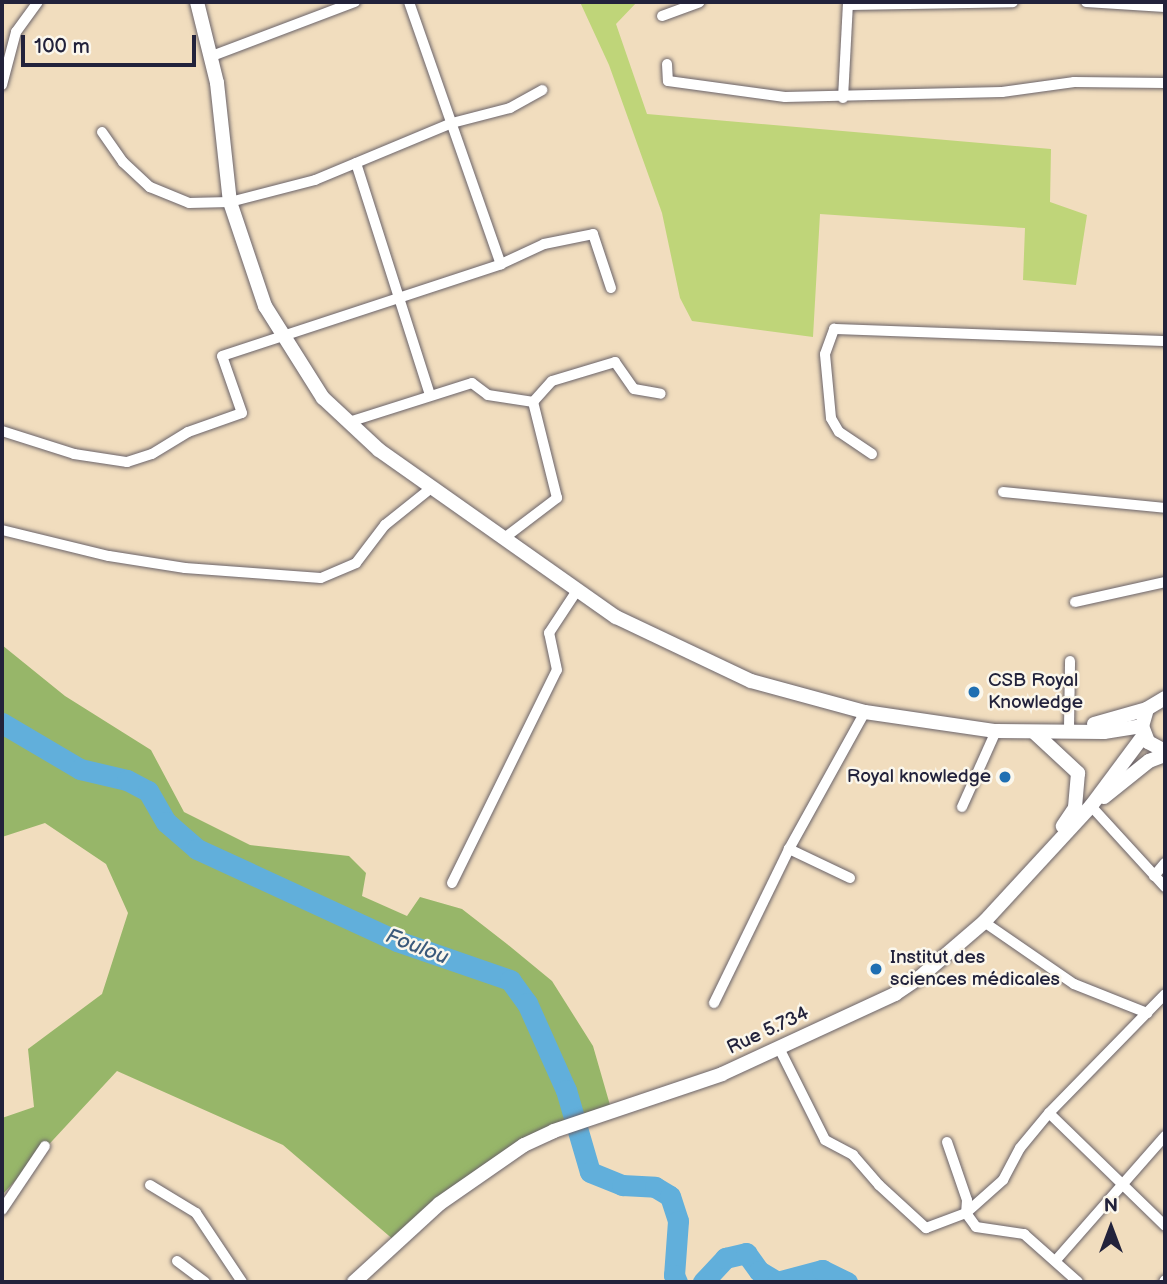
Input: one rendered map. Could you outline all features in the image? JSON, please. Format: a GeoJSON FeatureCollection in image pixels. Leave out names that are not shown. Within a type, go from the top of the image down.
{"type":"FeatureCollection","features":[{"type":"Feature","properties":{"kind":"street"},"geometry":{"type":"LineString","coordinates":[[2,85],[16,32],[38,2]]}},
{"type":"Feature","properties":{"kind":"street"},"geometry":{"type":"LineString","coordinates":[[197,2],[212,56],[230,202],[243,252],[281,336],[323,398],[431,488],[576,592],[704,661],[774,688],[865,712],[996,731],[1143,731]]}},
{"type":"Feature","properties":{"kind":"street"},"geometry":{"type":"LineString","coordinates":[[212,56],[355,2]]}},
{"type":"Feature","properties":{"kind":"street"},"geometry":{"type":"LineString","coordinates":[[409,2],[501,264]]}},
{"type":"Feature","properties":{"kind":"street"},"geometry":{"type":"LineString","coordinates":[[663,16],[700,2]]}},
{"type":"Feature","properties":{"kind":"street"},"geometry":{"type":"LineString","coordinates":[[843,98],[848,4],[1013,2]]}},
{"type":"Feature","properties":{"kind":"street"},"geometry":{"type":"LineString","coordinates":[[1087,2],[1165,7]]}},
{"type":"Feature","properties":{"kind":"street"},"geometry":{"type":"LineString","coordinates":[[667,64],[668,81],[785,97],[843,98],[1002,92],[1074,82],[1165,83]]}},
{"type":"Feature","properties":{"kind":"street"},"geometry":{"type":"LineString","coordinates":[[102,132],[123,162],[150,187],[189,203],[230,202],[316,180],[452,122],[510,108],[542,90]]}},
{"type":"Feature","properties":{"kind":"street"},"geometry":{"type":"LineString","coordinates":[[356,163],[430,395]]}},
{"type":"Feature","properties":{"kind":"street"},"geometry":{"type":"LineString","coordinates":[[2,431],[100,459],[127,462],[152,454],[188,432],[242,413],[222,356],[501,264],[544,244],[593,234],[611,288]]}},
{"type":"Feature","properties":{"kind":"street"},"geometry":{"type":"LineString","coordinates":[[872,454],[839,432],[831,418],[825,354],[834,329],[1165,341]]}},
{"type":"Feature","properties":{"kind":"street"},"geometry":{"type":"LineString","coordinates":[[533,402],[552,381],[615,362],[634,389],[661,394]]}},
{"type":"Feature","properties":{"kind":"street"},"geometry":{"type":"LineString","coordinates":[[349,422],[472,383],[488,395],[533,402]]}},
{"type":"Feature","properties":{"kind":"street"},"geometry":{"type":"LineString","coordinates":[[503,539],[557,498],[533,402]]}},
{"type":"Feature","properties":{"kind":"street"},"geometry":{"type":"LineString","coordinates":[[2,530],[109,556],[185,568],[321,578],[356,563],[385,525],[431,488]]}},
{"type":"Feature","properties":{"kind":"street"},"geometry":{"type":"LineString","coordinates":[[1003,492],[1165,508]]}},
{"type":"Feature","properties":{"kind":"street"},"geometry":{"type":"LineString","coordinates":[[1075,602],[1165,582]]}},
{"type":"Feature","properties":{"kind":"street"},"geometry":{"type":"LineString","coordinates":[[452,883],[557,670],[549,633],[576,592]]}},
{"type":"Feature","properties":{"kind":"street"},"geometry":{"type":"LineString","coordinates":[[1069,728],[1070,661]]}},
{"type":"Feature","properties":{"kind":"street"},"geometry":{"type":"LineString","coordinates":[[1041,732],[1123,719],[1147,709],[1163,697]]}},
{"type":"Feature","properties":{"kind":"street"},"geometry":{"type":"LineString","coordinates":[[1147,709],[1143,731],[1154,747],[1165,753]]}},
{"type":"Feature","properties":{"kind":"street"},"geometry":{"type":"LineString","coordinates":[[714,1003],[789,849],[865,712]]}},
{"type":"Feature","properties":{"kind":"street"},"geometry":{"type":"LineString","coordinates":[[961,807],[996,731]]}},
{"type":"Feature","properties":{"kind":"street","name":"Rue 5.734"},"geometry":{"type":"LineString","coordinates":[[354,1282],[395,1241],[486,1168],[554,1131],[672,1093],[779,1048],[895,994],[984,922],[1091,806],[1143,731]]}},
{"type":"Feature","properties":{"kind":"street"},"geometry":{"type":"LineString","coordinates":[[1030,870],[1075,807],[1079,791],[1078,773],[1068,758],[1041,732]]}},
{"type":"Feature","properties":{"kind":"street"},"geometry":{"type":"LineString","coordinates":[[1165,753],[1149,761],[1091,806],[1165,887]]}},
{"type":"Feature","properties":{"kind":"street"},"geometry":{"type":"LineString","coordinates":[[789,849],[850,878]]}},
{"type":"Feature","properties":{"kind":"street"},"geometry":{"type":"LineString","coordinates":[[1154,876],[1165,863]]}},
{"type":"Feature","properties":{"kind":"street"},"geometry":{"type":"LineString","coordinates":[[984,922],[1074,984],[1147,1013]]}},
{"type":"Feature","properties":{"kind":"street"},"geometry":{"type":"LineString","coordinates":[[779,1048],[825,1140],[853,1155],[926,1228],[966,1213],[1003,1180],[1020,1148],[1049,1113],[1165,994]]}},
{"type":"Feature","properties":{"kind":"street"},"geometry":{"type":"LineString","coordinates":[[1049,1113],[1165,1226]]}},
{"type":"Feature","properties":{"kind":"street"},"geometry":{"type":"LineString","coordinates":[[1057,1259],[1165,1136]]}},
{"type":"Feature","properties":{"kind":"street"},"geometry":{"type":"LineString","coordinates":[[947,1142],[967,1200],[966,1213],[976,1227],[1024,1234],[1057,1259],[1078,1282]]}},
{"type":"Feature","properties":{"kind":"street"},"geometry":{"type":"LineString","coordinates":[[2,1210],[45,1146]]}},
{"type":"Feature","properties":{"kind":"street"},"geometry":{"type":"LineString","coordinates":[[150,1185],[196,1213],[242,1282]]}},
{"type":"Feature","properties":{"kind":"street"},"geometry":{"type":"LineString","coordinates":[[177,1261],[205,1282]]}},
{"type":"Feature","properties":{"kind":"green space"},"geometry":{"type":"Polygon","coordinates":[[[580,2],[637,2],[616,24],[647,114],[1051,149],[1050,202],[1087,215],[1076,285],[1023,280],[1025,228],[820,214],[813,337],[692,321],[680,298],[662,213],[609,65],[580,2]]]}},
{"type":"Feature","properties":{"kind":"green space"},"geometry":{"type":"Polygon","coordinates":[[[2,645],[65,696],[151,750],[184,812],[250,845],[349,856],[366,873],[362,896],[407,916],[420,897],[462,909],[552,981],[593,1046],[612,1112],[554,1131],[395,1241],[283,1145],[117,1071],[2,1195],[2,1118],[34,1107],[28,1049],[102,994],[128,913],[106,864],[45,823],[2,837],[2,645]]]}},
{"type":"Feature","properties":{"kind":"waterway","name":"Foulou"},"geometry":{"type":"LineString","coordinates":[[2,723],[80,769],[127,780],[148,791],[166,822],[197,849],[397,941],[510,980],[527,1003],[566,1090],[590,1172],[622,1185],[655,1187],[670,1196],[678,1221],[674,1275],[677,1282]]}},
{"type":"Feature","properties":{"kind":"waterway","name":"Foulou"},"geometry":{"type":"LineString","coordinates":[[703,1282],[725,1258],[746,1253],[759,1271],[777,1282],[822,1270],[847,1282]]}},
{"type":"Feature","properties":{"kind":"place","name":"CSB Royal Knowledge"},"geometry":{"type":"Point","coordinates":[974,692]}},
{"type":"Feature","properties":{"kind":"place","name":"Royal knowledge"},"geometry":{"type":"Point","coordinates":[1005,777]}},
{"type":"Feature","properties":{"kind":"place","name":"Institut des sciences médicales"},"geometry":{"type":"Point","coordinates":[876,969]}}]}
